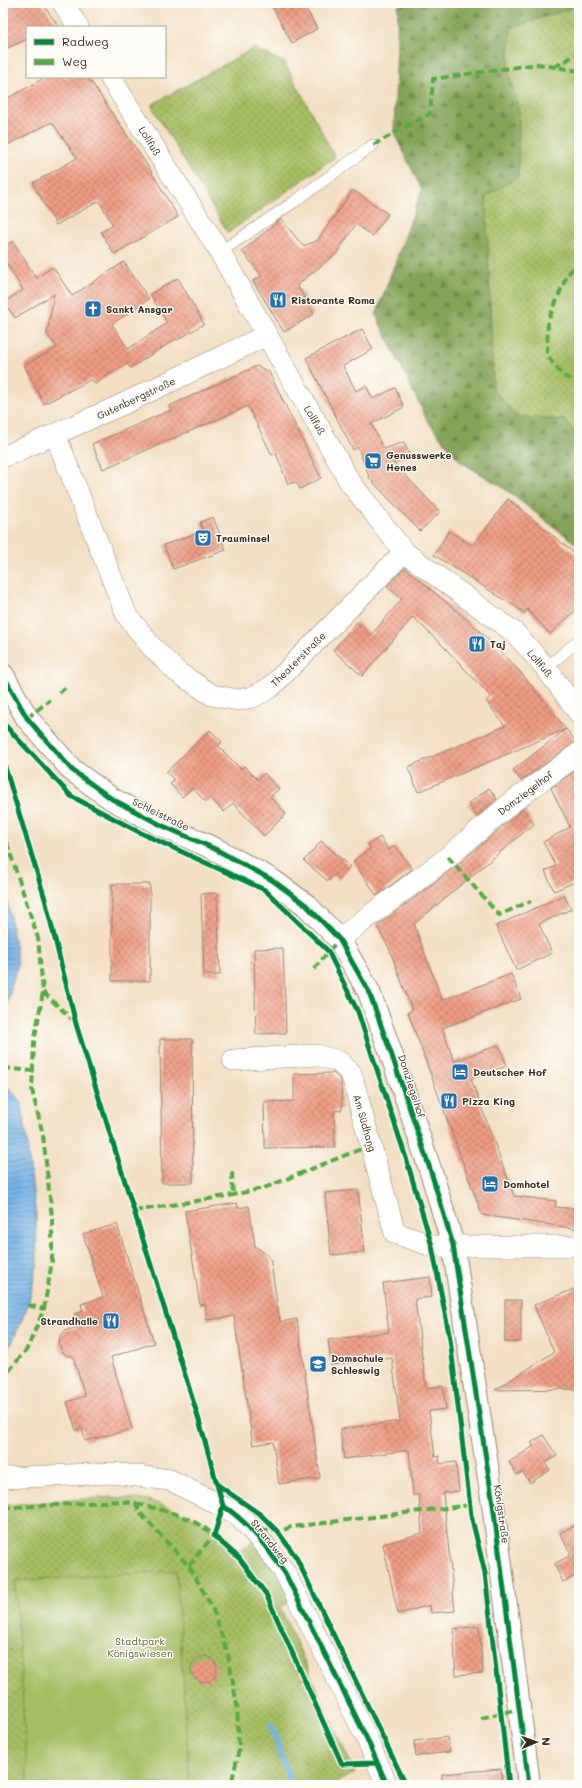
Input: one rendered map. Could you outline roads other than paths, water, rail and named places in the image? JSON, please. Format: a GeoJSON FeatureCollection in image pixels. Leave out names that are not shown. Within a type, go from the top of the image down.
{"type":"FeatureCollection","features":[{"type":"Feature","properties":{"kind":"street"},"geometry":{"type":"LineString","coordinates":[[63,3],[77,26]]}},
{"type":"Feature","properties":{"kind":"street","name":"Lollfuß"},"geometry":{"type":"LineString","coordinates":[[111,78],[220,252],[350,482],[404,552],[515,633],[546,668],[579,713]]}},
{"type":"Feature","properties":{"kind":"street","name":"Gutenbergstraße"},"geometry":{"type":"LineString","coordinates":[[3,457],[121,405],[267,335]]}},
{"type":"Feature","properties":{"kind":"street","name":"Theaterstraße"},"geometry":{"type":"LineString","coordinates":[[55,434],[126,614],[151,646],[177,672],[212,695],[238,700],[254,697],[271,687],[404,552]]}},
{"type":"Feature","properties":{"kind":"street","name":"Schleistraße"},"geometry":{"type":"LineString","coordinates":[[3,675],[28,718],[72,770],[112,799],[161,825],[215,849],[272,880],[306,905],[339,939]]}},
{"type":"Feature","properties":{"kind":"street","name":"Domziegelhof"},"geometry":{"type":"LineString","coordinates":[[452,1245],[427,1160],[369,992],[339,939],[448,857],[511,802],[579,753]]}},
{"type":"Feature","properties":{"kind":"street","name":"Am Südhang"},"geometry":{"type":"LineString","coordinates":[[234,1060],[316,1055],[338,1062],[351,1073],[395,1234],[432,1246],[452,1245]]}},
{"type":"Feature","properties":{"kind":"street"},"geometry":{"type":"LineString","coordinates":[[452,1245],[579,1246]]}},
{"type":"Feature","properties":{"kind":"street","name":"Königstraße"},"geometry":{"type":"LineString","coordinates":[[452,1245],[493,1504],[529,1785]]}},
{"type":"Feature","properties":{"kind":"street","name":"Strandweg"},"geometry":{"type":"LineString","coordinates":[[3,1478],[112,1473],[170,1480],[234,1513],[249,1527],[267,1548],[285,1573],[367,1739],[387,1785]]}},
{"type":"Feature","properties":{"kind":"lane"},"geometry":{"type":"LineString","coordinates":[[220,252],[294,202],[372,145]]}},
{"type":"Feature","properties":{"kind":"lane"},"geometry":{"type":"LineString","coordinates":[[546,668],[579,640]]}},
{"type":"Feature","properties":{"kind":"water"},"geometry":{"type":"Polygon","coordinates":[[[3,875],[18,963],[3,1020],[3,875]]]}},
{"type":"Feature","properties":{"kind":"water"},"geometry":{"type":"Polygon","coordinates":[[[3,1081],[22,1103],[36,1215],[37,1266],[28,1305],[12,1343],[3,1353],[3,1081]]]}},
{"type":"Feature","properties":{"kind":"waterway"},"geometry":{"type":"LineString","coordinates":[[271,1724],[291,1785]]}},
{"type":"Feature","properties":{"kind":"place","name":"Ristorante Roma"},"geometry":{"type":"Point","coordinates":[278,300]}},
{"type":"Feature","properties":{"kind":"place","name":"Sankt Ansgar"},"geometry":{"type":"Point","coordinates":[93,309]}},
{"type":"Feature","properties":{"kind":"place","name":"Genusswerke Henes"},"geometry":{"type":"Point","coordinates":[373,461]}},
{"type":"Feature","properties":{"kind":"place","name":"Trauminsel"},"geometry":{"type":"Point","coordinates":[203,538]}},
{"type":"Feature","properties":{"kind":"place","name":"Taj"},"geometry":{"type":"Point","coordinates":[477,644]}},
{"type":"Feature","properties":{"kind":"place","name":"Deutscher Hof"},"geometry":{"type":"Point","coordinates":[460,1072]}},
{"type":"Feature","properties":{"kind":"place","name":"Pizza King"},"geometry":{"type":"Point","coordinates":[449,1101]}},
{"type":"Feature","properties":{"kind":"place","name":"Domhotel"},"geometry":{"type":"Point","coordinates":[490,1184]}},
{"type":"Feature","properties":{"kind":"place","name":"Strandhalle"},"geometry":{"type":"Point","coordinates":[111,1321]}},
{"type":"Feature","properties":{"kind":"place","name":"Domschule Schleswig"},"geometry":{"type":"Point","coordinates":[318,1364]}},
{"type":"Feature","properties":{"kind":"park label","name":"Stadtpark Königswiesen"},"geometry":{"type":"Point","coordinates":[140,1646]}}]}
